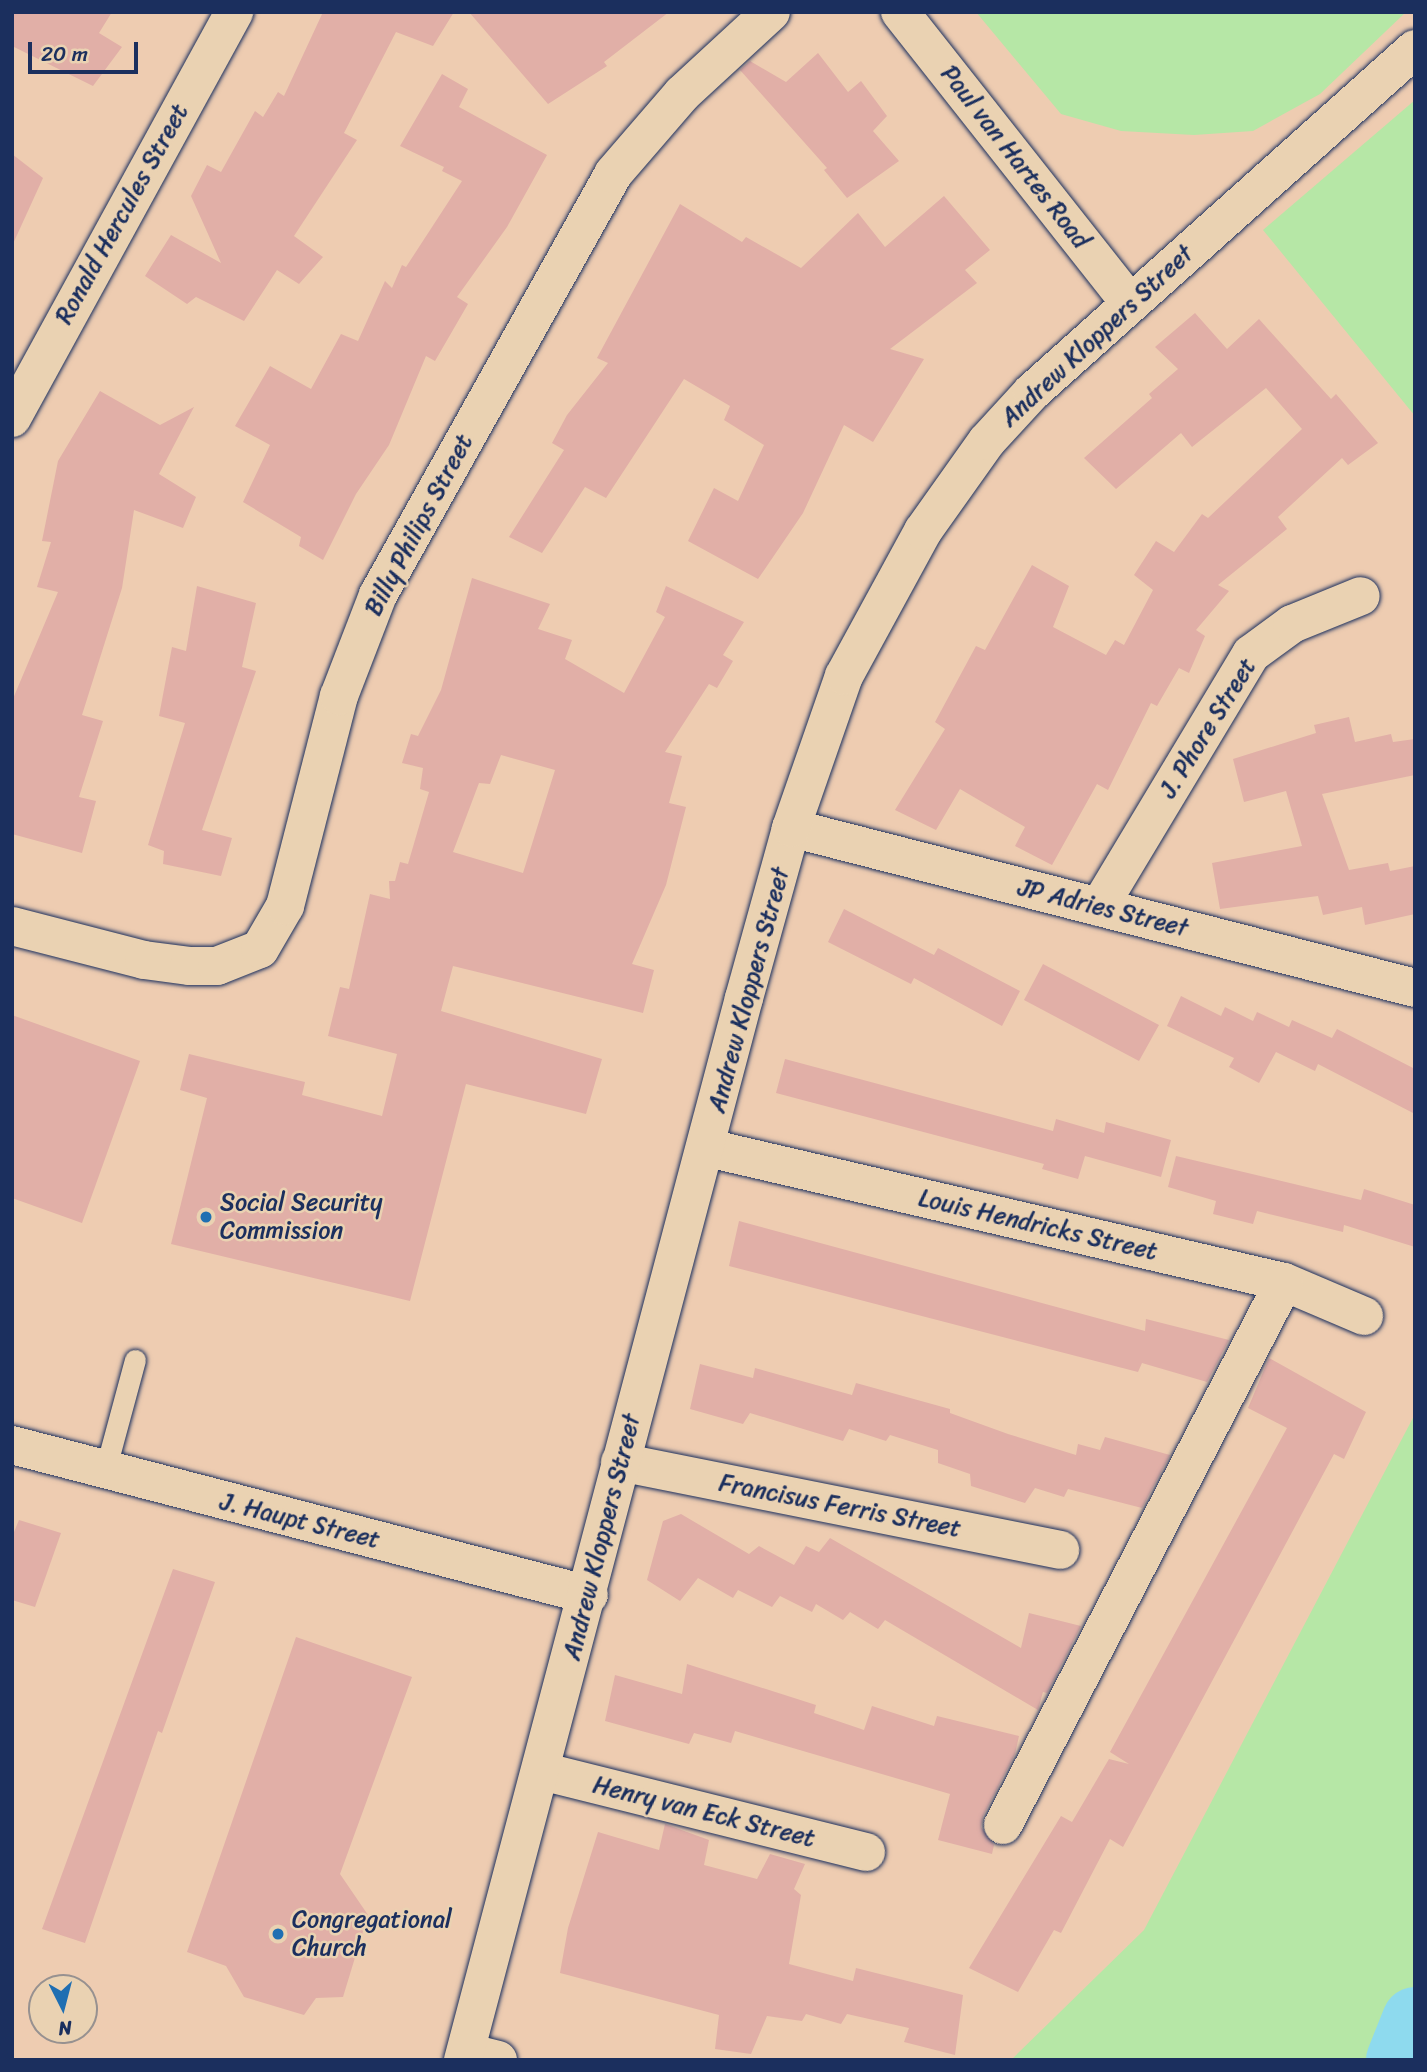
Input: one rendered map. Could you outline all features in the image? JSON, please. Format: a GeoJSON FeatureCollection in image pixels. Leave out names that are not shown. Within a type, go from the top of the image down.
{"type":"FeatureCollection","features":[{"type":"Feature","properties":{"kind":"street","name":"Ronald Hercules Street"},"geometry":{"type":"LineString","coordinates":[[12,418],[234,12]]}},
{"type":"Feature","properties":{"kind":"street","name":"Billy Philips Street"},"geometry":{"type":"LineString","coordinates":[[12,926],[144,960],[189,966],[217,966],[260,949],[285,906],[340,696],[378,596],[613,174],[682,94],[771,12]]}},
{"type":"Feature","properties":{"kind":"street","name":"Paul van Hartes Road"},"geometry":{"type":"LineString","coordinates":[[900,12],[1129,302]]}},
{"type":"Feature","properties":{"kind":"street","name":"Andrew Kloppers Street"},"geometry":{"type":"LineString","coordinates":[[476,2057],[541,1771],[589,1595],[620,1462],[708,1148],[791,828],[844,676],[923,531],[987,442],[1032,392],[1129,302],[1415,49]]}},
{"type":"Feature","properties":{"kind":"street","name":"J. Phore Street"},"geometry":{"type":"LineString","coordinates":[[1099,907],[1251,654],[1292,624],[1361,596]]}},
{"type":"Feature","properties":{"kind":"street","name":"JP Adries Street"},"geometry":{"type":"LineString","coordinates":[[791,828],[1415,988]]}},
{"type":"Feature","properties":{"kind":"street","name":"Louis Hendricks Street"},"geometry":{"type":"LineString","coordinates":[[708,1148],[1283,1282],[1364,1316]]}},
{"type":"Feature","properties":{"kind":"street"},"geometry":{"type":"LineString","coordinates":[[1003,1825],[1283,1282]]}},
{"type":"Feature","properties":{"kind":"street","name":"J. Haupt Street"},"geometry":{"type":"LineString","coordinates":[[12,1445],[589,1595]]}},
{"type":"Feature","properties":{"kind":"street","name":"Francisus Ferris Street"},"geometry":{"type":"LineString","coordinates":[[620,1462],[1060,1550]]}},
{"type":"Feature","properties":{"kind":"street","name":"Henry van Eck Street"},"geometry":{"type":"LineString","coordinates":[[541,1771],[866,1852]]}},
{"type":"Feature","properties":{"kind":"lane"},"geometry":{"type":"LineString","coordinates":[[105,1471],[135,1360]]}},
{"type":"Feature","properties":{"kind":"green space"},"geometry":{"type":"Polygon","coordinates":[[[976,12],[1406,12],[1320,94],[1253,131],[1194,135],[1121,131],[1061,114],[976,12]]]}},
{"type":"Feature","properties":{"kind":"green space"},"geometry":{"type":"Polygon","coordinates":[[[1415,100],[1415,416],[1263,230],[1415,100]]]}},
{"type":"Feature","properties":{"kind":"green space"},"geometry":{"type":"Polygon","coordinates":[[[1415,1414],[1415,2060],[1011,2060],[1144,1930],[1415,1414]]]}},
{"type":"Feature","properties":{"kind":"building"},"geometry":{"type":"Polygon","coordinates":[[[12,12],[112,12],[99,33],[122,47],[93,86],[12,46],[12,12]]]}},
{"type":"Feature","properties":{"kind":"building"},"geometry":{"type":"Polygon","coordinates":[[[323,12],[454,12],[433,46],[396,32],[344,133],[357,140],[294,236],[323,257],[299,284],[277,270],[244,321],[196,297],[187,304],[145,276],[171,235],[221,263],[191,196],[207,165],[221,172],[255,111],[263,117],[278,92],[284,96],[323,12]]]}},
{"type":"Feature","properties":{"kind":"building"},"geometry":{"type":"Polygon","coordinates":[[[469,12],[669,12],[604,62],[607,66],[548,104],[469,12]]]}},
{"type":"Feature","properties":{"kind":"building"},"geometry":{"type":"Polygon","coordinates":[[[818,53],[848,92],[861,81],[887,116],[873,131],[899,161],[847,198],[824,170],[827,168],[740,70],[750,61],[786,82],[818,53]]]}},
{"type":"Feature","properties":{"kind":"building"},"geometry":{"type":"Polygon","coordinates":[[[442,74],[468,89],[459,107],[547,155],[507,227],[457,297],[468,304],[435,361],[426,356],[389,445],[356,494],[323,560],[299,546],[301,537],[243,502],[270,445],[235,426],[270,366],[311,389],[341,334],[358,341],[385,281],[392,288],[402,265],[406,267],[462,181],[442,171],[444,167],[400,146],[442,74]]]}},
{"type":"Feature","properties":{"kind":"building"},"geometry":{"type":"Polygon","coordinates":[[[12,154],[43,178],[12,246],[12,154]]]}},
{"type":"Feature","properties":{"kind":"building"},"geometry":{"type":"Polygon","coordinates":[[[944,196],[990,250],[965,270],[977,283],[890,349],[924,359],[873,442],[844,425],[803,513],[758,579],[688,541],[714,488],[738,501],[764,445],[724,420],[730,406],[684,379],[606,498],[585,487],[542,553],[509,537],[564,450],[552,443],[567,415],[608,363],[597,358],[680,204],[742,242],[746,237],[801,268],[858,213],[885,247],[944,196]]]}},
{"type":"Feature","properties":{"kind":"building"},"geometry":{"type":"Polygon","coordinates":[[[1195,313],[1227,349],[1259,319],[1331,399],[1336,394],[1378,443],[1348,465],[1342,458],[1278,517],[1287,529],[1218,585],[1229,591],[1196,630],[1205,636],[1189,673],[1179,668],[1157,706],[1151,703],[1108,790],[1097,784],[1052,865],[1015,846],[1025,827],[960,789],[936,830],[895,810],[945,729],[935,722],[976,646],[985,650],[1032,565],[1069,586],[1053,627],[1106,655],[1115,640],[1124,645],[1153,590],[1134,575],[1156,541],[1174,552],[1202,514],[1208,518],[1302,429],[1266,388],[1192,447],[1181,433],[1116,489],[1084,458],[1152,398],[1149,394],[1178,369],[1155,347],[1195,313]]]}},
{"type":"Feature","properties":{"kind":"building"},"geometry":{"type":"Polygon","coordinates":[[[100,391],[160,425],[194,407],[159,474],[196,497],[183,528],[134,510],[122,588],[82,715],[103,721],[79,797],[96,801],[82,853],[12,834],[12,701],[58,592],[37,587],[51,542],[42,541],[58,461],[100,391]]]}},
{"type":"Feature","properties":{"kind":"building"},"geometry":{"type":"Polygon","coordinates":[[[472,578],[550,604],[538,629],[572,640],[565,659],[624,693],[665,617],[656,612],[666,586],[744,622],[723,655],[733,661],[717,688],[709,684],[665,752],[682,756],[669,803],[686,807],[666,885],[632,964],[654,970],[643,1013],[453,966],[441,1011],[602,1059],[586,1114],[466,1084],[410,1301],[171,1244],[207,1098],[180,1090],[189,1054],[305,1082],[302,1095],[382,1116],[397,1054],[328,1036],[340,987],[349,989],[370,894],[390,899],[389,881],[395,881],[400,862],[408,864],[429,792],[420,789],[423,768],[402,763],[411,734],[418,736],[441,690],[472,578]],[[501,755],[490,784],[479,783],[453,852],[523,873],[555,770],[501,755]]]}},
{"type":"Feature","properties":{"kind":"building"},"geometry":{"type":"Polygon","coordinates":[[[197,586],[256,603],[242,667],[256,671],[202,830],[232,838],[221,876],[163,864],[164,851],[148,845],[185,723],[159,716],[172,647],[186,651],[197,586]]]}},
{"type":"Feature","properties":{"kind":"building"},"geometry":{"type":"Polygon","coordinates":[[[1349,717],[1355,742],[1391,734],[1393,742],[1415,739],[1415,775],[1322,794],[1349,870],[1388,863],[1390,871],[1415,866],[1415,914],[1365,925],[1362,907],[1323,915],[1318,896],[1220,909],[1212,863],[1302,846],[1286,791],[1244,802],[1233,759],[1316,733],[1314,725],[1349,717]]]}},
{"type":"Feature","properties":{"kind":"building"},"geometry":{"type":"Polygon","coordinates":[[[844,909],[934,955],[938,948],[1020,991],[1002,1026],[914,978],[911,984],[828,942],[844,909]]]}},
{"type":"Feature","properties":{"kind":"building"},"geometry":{"type":"Polygon","coordinates":[[[1043,964],[1159,1025],[1139,1061],[1024,1000],[1043,964]]]}},
{"type":"Feature","properties":{"kind":"building"},"geometry":{"type":"Polygon","coordinates":[[[1181,996],[1221,1016],[1225,1007],[1253,1021],[1257,1012],[1289,1027],[1292,1020],[1332,1038],[1337,1029],[1415,1069],[1415,1114],[1318,1064],[1315,1071],[1276,1052],[1259,1083],[1229,1067],[1234,1058],[1167,1026],[1181,996]]]}},
{"type":"Feature","properties":{"kind":"building"},"geometry":{"type":"Polygon","coordinates":[[[12,1015],[140,1061],[82,1223],[12,1198],[12,1015]]]}},
{"type":"Feature","properties":{"kind":"building"},"geometry":{"type":"Polygon","coordinates":[[[785,1059],[1053,1131],[1056,1119],[1104,1133],[1106,1122],[1171,1140],[1161,1177],[1085,1156],[1078,1179],[1042,1169],[1044,1164],[776,1093],[785,1059]]]}},
{"type":"Feature","properties":{"kind":"building"},"geometry":{"type":"Polygon","coordinates":[[[1176,1156],[1361,1200],[1364,1189],[1415,1205],[1415,1247],[1344,1225],[1343,1232],[1257,1211],[1253,1224],[1213,1214],[1216,1201],[1168,1187],[1176,1156]]]}},
{"type":"Feature","properties":{"kind":"building"},"geometry":{"type":"Polygon","coordinates":[[[739,1221],[1145,1331],[1146,1319],[1229,1340],[1207,1382],[1142,1363],[1138,1372],[729,1266],[739,1221]]]}},
{"type":"Feature","properties":{"kind":"building"},"geometry":{"type":"Polygon","coordinates":[[[1269,1358],[1366,1412],[1344,1459],[1334,1454],[1123,1847],[1110,1839],[1061,1933],[1054,1930],[1018,1992],[969,1968],[1061,1816],[1072,1822],[1109,1759],[1129,1764],[1110,1752],[1287,1428],[1248,1408],[1269,1358]]]}},
{"type":"Feature","properties":{"kind":"building"},"geometry":{"type":"Polygon","coordinates":[[[700,1364],[753,1378],[755,1368],[852,1395],[856,1383],[950,1409],[950,1413],[1076,1455],[1078,1444],[1100,1450],[1105,1437],[1170,1455],[1142,1508],[1068,1489],[1064,1497],[1035,1488],[1025,1503],[971,1486],[970,1474],[938,1463],[938,1450],[890,1435],[886,1441],[849,1429],[843,1441],[750,1413],[743,1424],[690,1409],[700,1364]]]}},
{"type":"Feature","properties":{"kind":"building"},"geometry":{"type":"Polygon","coordinates":[[[681,1514],[749,1554],[759,1546],[794,1565],[806,1546],[819,1552],[830,1538],[1021,1648],[1029,1613],[1081,1626],[1047,1693],[1043,1692],[1038,1710],[885,1620],[878,1629],[850,1612],[843,1620],[816,1604],[812,1612],[780,1596],[772,1607],[738,1590],[733,1598],[698,1578],[680,1601],[647,1580],[663,1521],[681,1514]]]}},
{"type":"Feature","properties":{"kind":"building"},"geometry":{"type":"Polygon","coordinates":[[[19,1520],[61,1533],[35,1607],[12,1600],[12,1537],[19,1520]]]}},
{"type":"Feature","properties":{"kind":"building"},"geometry":{"type":"Polygon","coordinates":[[[173,1569],[215,1582],[162,1733],[158,1731],[85,1943],[42,1929],[173,1569]]]}},
{"type":"Feature","properties":{"kind":"building"},"geometry":{"type":"Polygon","coordinates":[[[296,1637],[412,1677],[340,1874],[368,1915],[343,1997],[316,1998],[304,2015],[244,1997],[226,1966],[187,1952],[296,1637]]]}},
{"type":"Feature","properties":{"kind":"building"},"geometry":{"type":"Polygon","coordinates":[[[687,1664],[816,1705],[814,1713],[864,1730],[872,1706],[934,1726],[937,1716],[1019,1736],[1015,1754],[983,1816],[981,1827],[994,1845],[992,1854],[938,1840],[950,1794],[735,1731],[731,1743],[694,1733],[689,1744],[605,1721],[615,1675],[682,1694],[687,1664]]]}},
{"type":"Feature","properties":{"kind":"building"},"geometry":{"type":"Polygon","coordinates":[[[665,1824],[709,1840],[704,1865],[757,1879],[770,1854],[805,1864],[794,1889],[801,1895],[789,1964],[853,1981],[856,1968],[963,1995],[955,2055],[904,2042],[909,2028],[847,2014],[841,2024],[806,2014],[802,2021],[767,2016],[751,2054],[715,2049],[719,2015],[560,1973],[568,1928],[598,1832],[659,1850],[665,1824]]]}},
{"type":"Feature","properties":{"kind":"waterway"},"geometry":{"type":"LineString","coordinates":[[1399,2060],[1415,2020]]}},
{"type":"Feature","properties":{"kind":"place","name":"Social Security Commission"},"geometry":{"type":"Point","coordinates":[206,1217]}},
{"type":"Feature","properties":{"kind":"place","name":"Congregational Church"},"geometry":{"type":"Point","coordinates":[278,1934]}}]}
